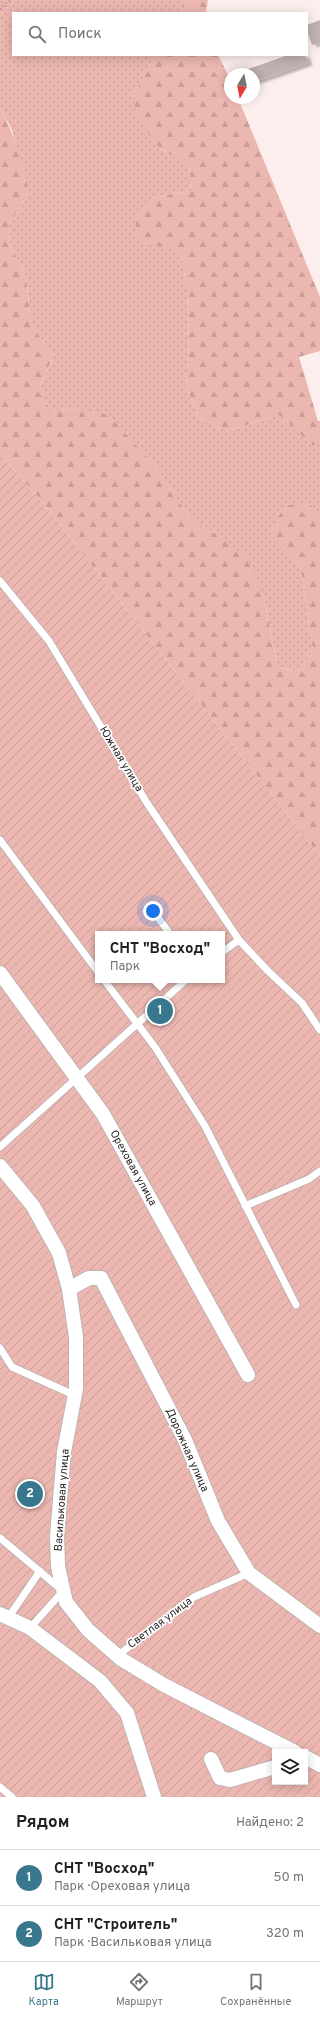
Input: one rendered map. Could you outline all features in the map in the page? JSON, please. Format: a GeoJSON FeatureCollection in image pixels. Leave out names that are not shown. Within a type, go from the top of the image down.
{"type":"FeatureCollection","features":[{"type":"Feature","properties":{"kind":"street","name":"Ореховая улица"},"geometry":{"type":"LineString","coordinates":[[0,973],[103,1114],[136,1170],[248,1375]]}},
{"type":"Feature","properties":{"kind":"street","name":"Васильковая улица"},"geometry":{"type":"LineString","coordinates":[[0,1166],[33,1206],[59,1253],[70,1289],[76,1337],[74,1395],[64,1452],[57,1536],[58,1567],[66,1602],[88,1630],[117,1656],[164,1685],[289,1749]]}},
{"type":"Feature","properties":{"kind":"street","name":"Дорожная улица"},"geometry":{"type":"LineString","coordinates":[[70,1289],[89,1278],[101,1278],[185,1440],[218,1521],[249,1573],[320,1626]]}},
{"type":"Feature","properties":{"kind":"street"},"geometry":{"type":"LineString","coordinates":[[4,1616],[30,1628],[100,1681],[127,1713],[154,1797]]}},
{"type":"Feature","properties":{"kind":"street","name":"Васильковая улица"},"geometry":{"type":"LineString","coordinates":[[308,1758],[320,1764]]}},
{"type":"Feature","properties":{"kind":"street"},"geometry":{"type":"LineString","coordinates":[[211,1759],[220,1778],[230,1780],[272,1768]]}},
{"type":"Feature","properties":{"kind":"lane","name":"Южная улица"},"geometry":{"type":"LineString","coordinates":[[0,581],[49,641],[147,803],[239,940],[268,971],[302,1003],[320,1030]]}},
{"type":"Feature","properties":{"kind":"lane"},"geometry":{"type":"LineString","coordinates":[[0,840],[95,968]]}},
{"type":"Feature","properties":{"kind":"lane"},"geometry":{"type":"LineString","coordinates":[[154,912],[168,931]]}},
{"type":"Feature","properties":{"kind":"lane"},"geometry":{"type":"LineString","coordinates":[[225,950],[239,940]]}},
{"type":"Feature","properties":{"kind":"lane"},"geometry":{"type":"LineString","coordinates":[[106,983],[137,1022],[204,1126],[296,1305]]}},
{"type":"Feature","properties":{"kind":"lane"},"geometry":{"type":"LineString","coordinates":[[0,1147],[78,1079],[137,1022],[182,983]]}},
{"type":"Feature","properties":{"kind":"lane"},"geometry":{"type":"LineString","coordinates":[[245,1206],[309,1179],[320,1172]]}},
{"type":"Feature","properties":{"kind":"lane"},"geometry":{"type":"LineString","coordinates":[[0,1348],[12,1367],[74,1395]]}},
{"type":"Feature","properties":{"kind":"lane"},"geometry":{"type":"LineString","coordinates":[[0,1538],[63,1590],[30,1628]]}},
{"type":"Feature","properties":{"kind":"lane"},"geometry":{"type":"LineString","coordinates":[[4,1616],[40,1571]]}},
{"type":"Feature","properties":{"kind":"lane","name":"Светлая улица"},"geometry":{"type":"LineString","coordinates":[[117,1656],[194,1597],[249,1573]]}},
{"type":"Feature","properties":{"kind":"lane"},"geometry":{"type":"LineString","coordinates":[[0,1787],[12,1797]]}},
{"type":"Feature","properties":{"kind":"path"},"geometry":{"type":"LineString","coordinates":[[0,9],[9,0]]}},
{"type":"Feature","properties":{"kind":"green space"},"geometry":{"type":"Polygon","coordinates":[[[0,0],[183,0],[180,12],[12,12],[12,56],[155,56],[132,97],[157,146],[189,167],[191,191],[151,198],[134,240],[181,251],[187,290],[189,338],[186,387],[199,418],[227,431],[279,415],[312,445],[320,445],[320,515],[310,504],[270,533],[300,565],[313,650],[298,671],[278,668],[264,598],[222,537],[192,521],[153,463],[75,408],[50,411],[40,387],[54,355],[31,325],[26,276],[10,245],[9,224],[29,193],[12,130],[0,107],[0,0]]]}},
{"type":"Feature","properties":{"kind":"green space"},"geometry":{"type":"Polygon","coordinates":[[[183,0],[208,0],[206,12],[180,12],[183,0]]]}},
{"type":"Feature","properties":{"kind":"green space"},"geometry":{"type":"Polygon","coordinates":[[[155,56],[218,56],[224,68],[224,104],[240,104],[320,297],[320,351],[299,357],[318,421],[320,421],[320,445],[312,445],[279,415],[227,431],[199,418],[186,387],[189,338],[187,290],[181,251],[134,241],[137,212],[151,198],[191,191],[189,167],[157,146],[141,123],[132,97],[155,56]]]}},
{"type":"Feature","properties":{"kind":"green space"},"geometry":{"type":"Polygon","coordinates":[[[0,107],[18,149],[29,193],[9,224],[10,245],[26,276],[31,325],[54,355],[40,386],[50,411],[74,408],[108,415],[153,463],[192,521],[222,537],[247,558],[264,598],[278,668],[298,671],[313,650],[300,565],[270,533],[285,505],[310,504],[320,515],[320,856],[43,503],[0,454],[0,107]]]}},
{"type":"Feature","properties":{"kind":"green space"},"geometry":{"type":"Polygon","coordinates":[[[0,454],[43,503],[320,856],[320,1797],[0,1797],[0,454]]]}},
{"type":"Feature","properties":{"kind":"building"},"geometry":{"type":"Polygon","coordinates":[[[320,20],[320,43],[312,45],[308,34],[308,25],[320,20]]]}},
{"type":"Feature","properties":{"kind":"building"},"geometry":{"type":"Polygon","coordinates":[[[285,56],[305,56],[308,63],[260,80],[260,68],[251,68],[285,56]]]}},
{"type":"Feature","properties":{"kind":"place","name":"СНТ \"Восход\""},"geometry":{"type":"Point","coordinates":[160,1011]}},
{"type":"Feature","properties":{"kind":"place","name":"СНТ \"Строитель\""},"geometry":{"type":"Point","coordinates":[30,1494]}}]}
